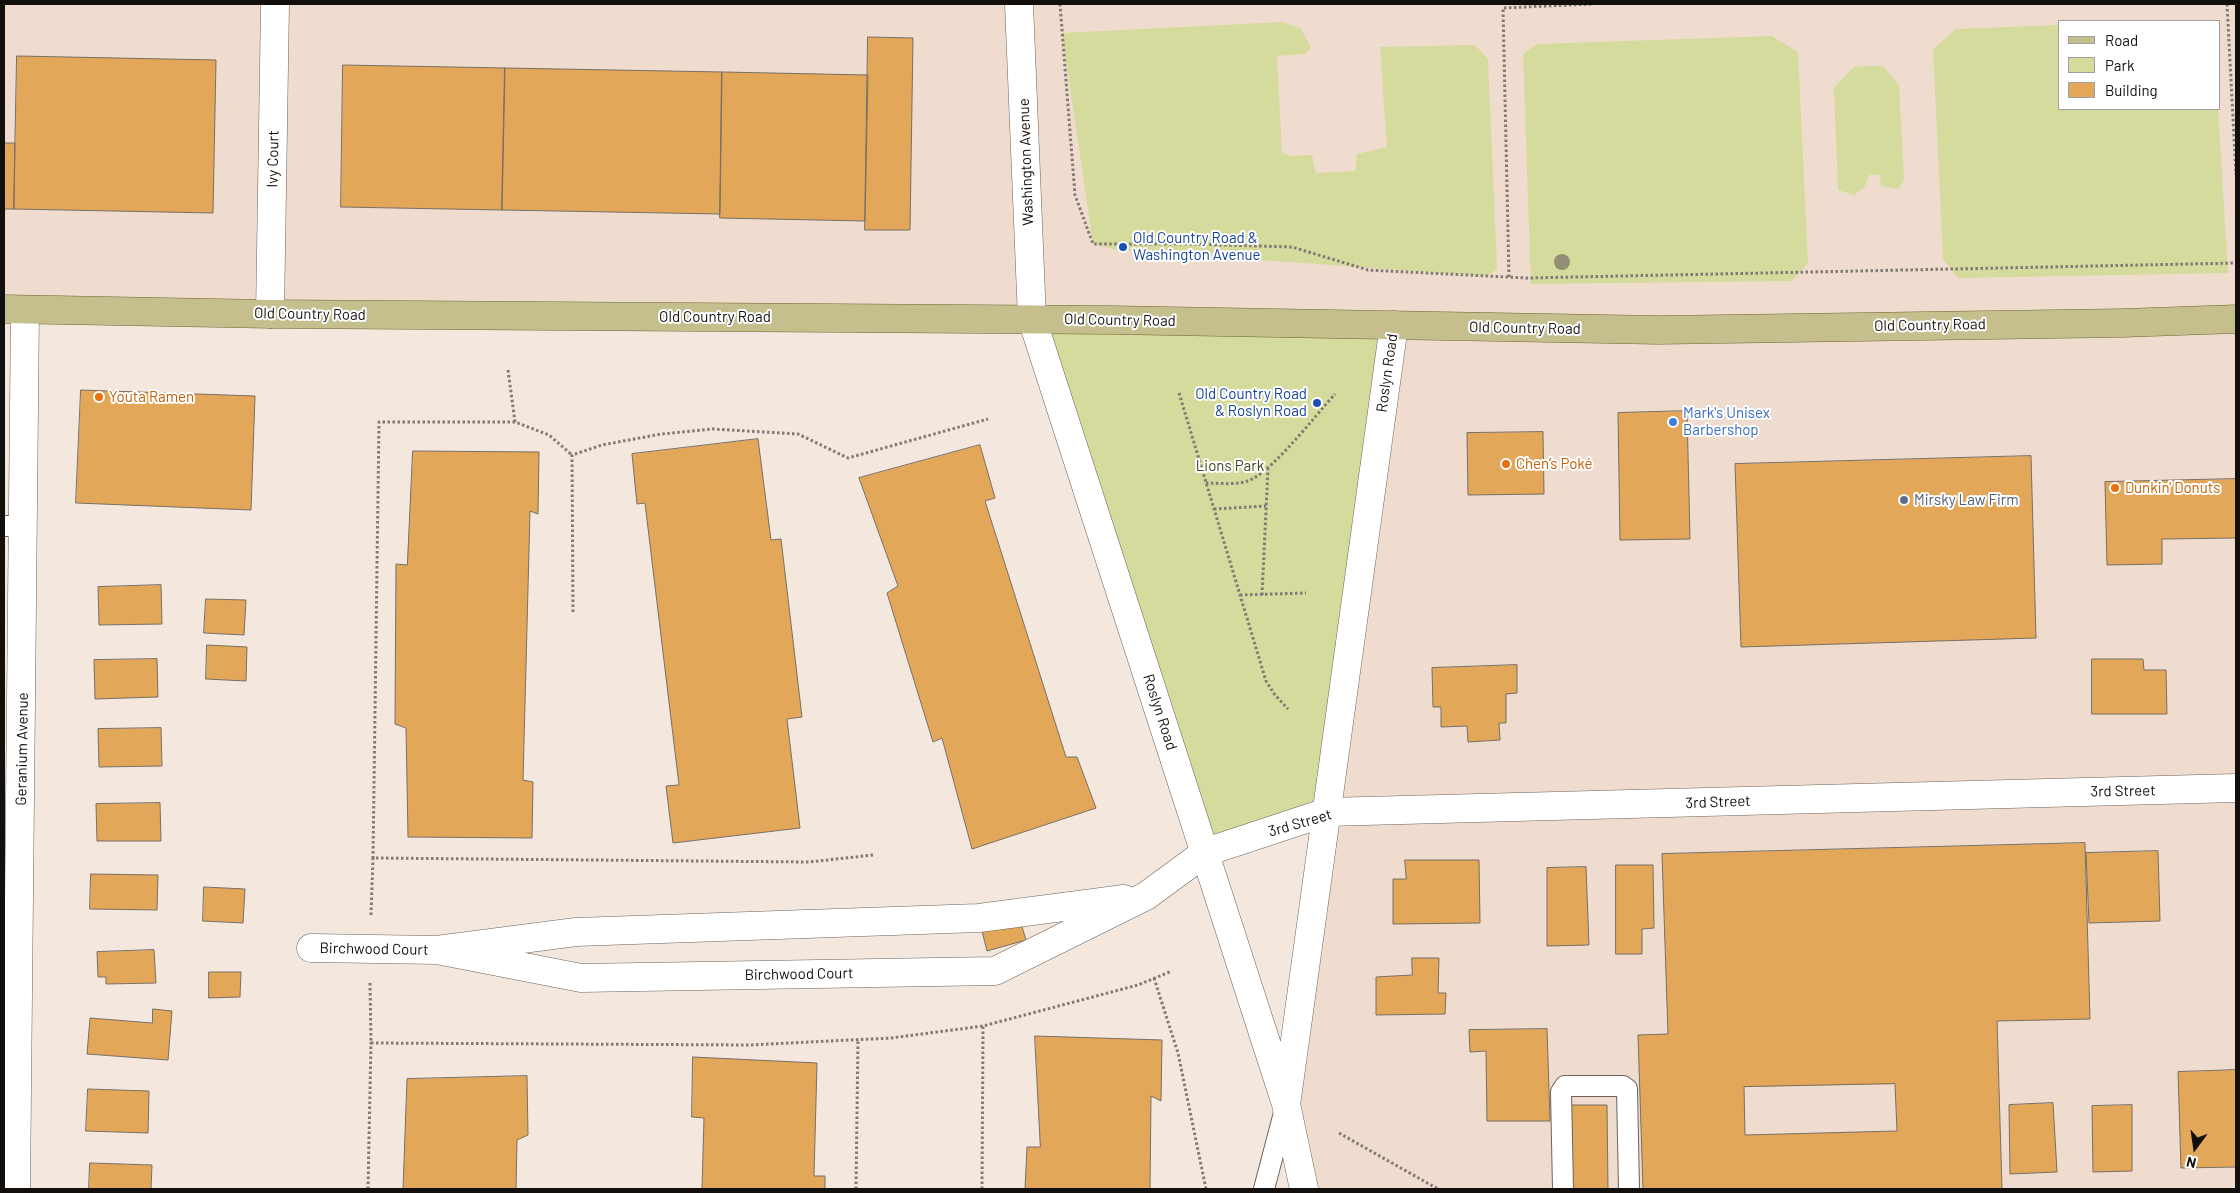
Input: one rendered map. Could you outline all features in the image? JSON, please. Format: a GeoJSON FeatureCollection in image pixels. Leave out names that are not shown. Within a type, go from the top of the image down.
{"type":"FeatureCollection","features":[{"type":"Feature","properties":{"kind":"main road","name":"Old Country Road"},"geometry":{"type":"LineString","coordinates":[[15,309],[270,314],[1032,319],[1659,330],[2123,323],[2236,319]]}},
{"type":"Feature","properties":{"kind":"street","name":"Ivy Court"},"geometry":{"type":"LineString","coordinates":[[270,314],[275,4]]}},
{"type":"Feature","properties":{"kind":"street","name":"Washington Avenue"},"geometry":{"type":"LineString","coordinates":[[1019,4],[1032,319]]}},
{"type":"Feature","properties":{"kind":"street","name":"Geranium Avenue"},"geometry":{"type":"LineString","coordinates":[[15,309],[16,1189]]}},
{"type":"Feature","properties":{"kind":"street","name":"Roslyn Road"},"geometry":{"type":"LineString","coordinates":[[1032,319],[1286,1104],[1304,1189]]}},
{"type":"Feature","properties":{"kind":"street","name":"Roslyn Road"},"geometry":{"type":"LineString","coordinates":[[1286,1104],[1394,326]]}},
{"type":"Feature","properties":{"kind":"street","name":"3rd Street"},"geometry":{"type":"LineString","coordinates":[[1206,852],[1327,812],[2236,788]]}},
{"type":"Feature","properties":{"kind":"street","name":"Birchwood Court"},"geometry":{"type":"LineString","coordinates":[[437,950],[581,978],[994,971],[1146,896],[1206,852]]}},
{"type":"Feature","properties":{"kind":"street","name":"Birchwood Court"},"geometry":{"type":"LineString","coordinates":[[311,948],[437,950],[576,932],[979,918],[1146,896]]}},
{"type":"Feature","properties":{"kind":"lane"},"geometry":{"type":"LineString","coordinates":[[1563,1189],[1562,1088],[1565,1086],[1623,1086],[1629,1093],[1629,1189]]}},
{"type":"Feature","properties":{"kind":"lane"},"geometry":{"type":"LineString","coordinates":[[1264,1189],[1286,1104]]}},
{"type":"Feature","properties":{"kind":"path"},"geometry":{"type":"LineString","coordinates":[[1060,4],[1075,195],[1093,244],[1292,247],[1368,270],[1509,277],[2236,263]]}},
{"type":"Feature","properties":{"kind":"path"},"geometry":{"type":"LineString","coordinates":[[1509,277],[1503,8],[1592,4]]}},
{"type":"Feature","properties":{"kind":"path"},"geometry":{"type":"LineString","coordinates":[[2227,4],[2236,175]]}},
{"type":"Feature","properties":{"kind":"path"},"geometry":{"type":"LineString","coordinates":[[508,370],[515,422]]}},
{"type":"Feature","properties":{"kind":"path"},"geometry":{"type":"LineString","coordinates":[[1179,394],[1266,681],[1275,695],[1288,709]]}},
{"type":"Feature","properties":{"kind":"path"},"geometry":{"type":"LineString","coordinates":[[1206,483],[1235,484],[1251,480],[1268,469],[1335,394]]}},
{"type":"Feature","properties":{"kind":"path"},"geometry":{"type":"LineString","coordinates":[[572,455],[602,445],[660,434],[713,429],[798,434],[848,458],[988,419]]}},
{"type":"Feature","properties":{"kind":"path"},"geometry":{"type":"LineString","coordinates":[[371,923],[379,422],[515,422],[549,436],[572,455]]}},
{"type":"Feature","properties":{"kind":"path"},"geometry":{"type":"LineString","coordinates":[[572,455],[573,612]]}},
{"type":"Feature","properties":{"kind":"path"},"geometry":{"type":"LineString","coordinates":[[1262,595],[1268,469]]}},
{"type":"Feature","properties":{"kind":"path"},"geometry":{"type":"LineString","coordinates":[[1214,509],[1266,506]]}},
{"type":"Feature","properties":{"kind":"path"},"geometry":{"type":"LineString","coordinates":[[1240,595],[1306,593]]}},
{"type":"Feature","properties":{"kind":"path"},"geometry":{"type":"LineString","coordinates":[[373,858],[809,862],[873,855]]}},
{"type":"Feature","properties":{"kind":"path"},"geometry":{"type":"LineString","coordinates":[[370,978],[371,1043],[750,1045],[891,1038],[983,1026],[1138,985],[1172,971]]}},
{"type":"Feature","properties":{"kind":"path"},"geometry":{"type":"LineString","coordinates":[[1154,978],[1178,1053],[1206,1189]]}},
{"type":"Feature","properties":{"kind":"path"},"geometry":{"type":"LineString","coordinates":[[982,1189],[983,1026]]}},
{"type":"Feature","properties":{"kind":"path"},"geometry":{"type":"LineString","coordinates":[[368,1189],[371,1031]]}},
{"type":"Feature","properties":{"kind":"path"},"geometry":{"type":"LineString","coordinates":[[856,1189],[858,1040]]}},
{"type":"Feature","properties":{"kind":"path"},"geometry":{"type":"LineString","coordinates":[[1339,1133],[1438,1189]]}},
{"type":"Feature","properties":{"kind":"shaded area"},"geometry":{"type":"Polygon","coordinates":[[[4,4],[2236,4],[2236,1189],[1304,1189],[1286,1104],[1394,325],[4,307],[4,4]]]}},
{"type":"Feature","properties":{"kind":"green space"},"geometry":{"type":"Polygon","coordinates":[[[1283,22],[1301,29],[1311,48],[1305,54],[1277,56],[1282,152],[1290,156],[1312,155],[1316,173],[1355,171],[1357,154],[1387,147],[1380,47],[1475,45],[1488,59],[1497,269],[1487,276],[1117,250],[1093,244],[1062,33],[1283,22]]]}},
{"type":"Feature","properties":{"kind":"green space"},"geometry":{"type":"Polygon","coordinates":[[[2058,25],[2058,110],[2218,110],[2228,273],[1958,278],[1943,259],[1933,49],[1956,29],[2058,25]]]}},
{"type":"Feature","properties":{"kind":"green space"},"geometry":{"type":"Polygon","coordinates":[[[1772,36],[1798,52],[1808,263],[1792,281],[1531,284],[1523,54],[1537,44],[1772,36]]]}},
{"type":"Feature","properties":{"kind":"green space"},"geometry":{"type":"Polygon","coordinates":[[[1883,66],[1899,85],[1904,179],[1899,189],[1881,186],[1880,175],[1869,175],[1864,188],[1854,195],[1838,190],[1834,88],[1854,67],[1883,66]]]}},
{"type":"Feature","properties":{"kind":"green space","name":"Lions Park"},"geometry":{"type":"Polygon","coordinates":[[[1032,319],[1394,325],[1327,812],[1206,852],[1032,319]]]}},
{"type":"Feature","properties":{"kind":"building"},"geometry":{"type":"Polygon","coordinates":[[[868,37],[913,38],[910,230],[865,230],[868,37]]]}},
{"type":"Feature","properties":{"kind":"building"},"geometry":{"type":"Polygon","coordinates":[[[17,56],[216,60],[213,213],[14,209],[17,56]]]}},
{"type":"Feature","properties":{"kind":"building"},"geometry":{"type":"Polygon","coordinates":[[[343,65],[505,68],[502,210],[341,207],[343,65]]]}},
{"type":"Feature","properties":{"kind":"building"},"geometry":{"type":"Polygon","coordinates":[[[505,68],[722,72],[720,214],[502,210],[505,68]]]}},
{"type":"Feature","properties":{"kind":"building"},"geometry":{"type":"Polygon","coordinates":[[[722,72],[868,75],[865,221],[720,218],[722,72]]]}},
{"type":"Feature","properties":{"kind":"building"},"geometry":{"type":"Polygon","coordinates":[[[4,143],[15,143],[14,209],[4,209],[4,143]]]}},
{"type":"Feature","properties":{"kind":"building"},"geometry":{"type":"Polygon","coordinates":[[[81,390],[255,396],[251,510],[76,503],[81,390]]]}},
{"type":"Feature","properties":{"kind":"building"},"geometry":{"type":"Polygon","coordinates":[[[1687,411],[1690,539],[1620,540],[1618,413],[1687,411]]]}},
{"type":"Feature","properties":{"kind":"building","name":"Chen’s Poké"},"geometry":{"type":"Polygon","coordinates":[[[1543,432],[1544,494],[1468,495],[1467,433],[1543,432]]]}},
{"type":"Feature","properties":{"kind":"building"},"geometry":{"type":"Polygon","coordinates":[[[758,439],[771,540],[781,539],[802,717],[787,719],[800,828],[673,843],[666,786],[679,785],[645,503],[637,504],[632,454],[758,439]]]}},
{"type":"Feature","properties":{"kind":"building"},"geometry":{"type":"Polygon","coordinates":[[[980,445],[995,498],[985,501],[1066,757],[1077,757],[1096,808],[972,849],[942,738],[933,742],[887,593],[898,586],[859,478],[980,445]]]}},
{"type":"Feature","properties":{"kind":"building"},"geometry":{"type":"Polygon","coordinates":[[[413,451],[539,452],[538,514],[530,511],[523,780],[533,782],[532,838],[408,837],[406,728],[395,724],[396,564],[407,565],[413,451]]]}},
{"type":"Feature","properties":{"kind":"building"},"geometry":{"type":"Polygon","coordinates":[[[2031,456],[2036,638],[1741,647],[1735,464],[2031,456]]]}},
{"type":"Feature","properties":{"kind":"building"},"geometry":{"type":"Polygon","coordinates":[[[2236,479],[2236,538],[2162,539],[2162,564],[2107,565],[2105,482],[2236,479]]]}},
{"type":"Feature","properties":{"kind":"building"},"geometry":{"type":"Polygon","coordinates":[[[161,585],[162,624],[99,625],[98,587],[161,585]]]}},
{"type":"Feature","properties":{"kind":"building"},"geometry":{"type":"Polygon","coordinates":[[[206,599],[246,600],[244,635],[204,633],[206,599]]]}},
{"type":"Feature","properties":{"kind":"building"},"geometry":{"type":"Polygon","coordinates":[[[207,645],[247,647],[246,681],[206,679],[207,645]]]}},
{"type":"Feature","properties":{"kind":"building"},"geometry":{"type":"Polygon","coordinates":[[[157,659],[158,697],[95,699],[94,660],[157,659]]]}},
{"type":"Feature","properties":{"kind":"building"},"geometry":{"type":"Polygon","coordinates":[[[2092,659],[2143,659],[2144,670],[2166,670],[2167,714],[2092,714],[2092,659]]]}},
{"type":"Feature","properties":{"kind":"building"},"geometry":{"type":"Polygon","coordinates":[[[1517,665],[1517,693],[1506,694],[1506,723],[1499,723],[1500,740],[1468,742],[1467,726],[1441,727],[1441,707],[1433,707],[1432,668],[1517,665]]]}},
{"type":"Feature","properties":{"kind":"building"},"geometry":{"type":"Polygon","coordinates":[[[161,728],[162,766],[99,767],[98,729],[161,728]]]}},
{"type":"Feature","properties":{"kind":"building"},"geometry":{"type":"Polygon","coordinates":[[[160,803],[161,841],[97,841],[96,804],[160,803]]]}},
{"type":"Feature","properties":{"kind":"building"},"geometry":{"type":"Polygon","coordinates":[[[2085,843],[2090,1019],[1997,1021],[2002,1189],[1643,1189],[1638,1035],[1668,1034],[1662,854],[2085,843]]]}},
{"type":"Feature","properties":{"kind":"building"},"geometry":{"type":"Polygon","coordinates":[[[2158,851],[2160,921],[2089,923],[2086,853],[2158,851]]]}},
{"type":"Feature","properties":{"kind":"building"},"geometry":{"type":"Polygon","coordinates":[[[1405,860],[1479,860],[1480,923],[1393,924],[1393,879],[1406,879],[1405,860]]]}},
{"type":"Feature","properties":{"kind":"building"},"geometry":{"type":"Polygon","coordinates":[[[1616,865],[1653,865],[1654,928],[1642,929],[1642,954],[1616,954],[1616,865]]]}},
{"type":"Feature","properties":{"kind":"building"},"geometry":{"type":"Polygon","coordinates":[[[1586,867],[1589,945],[1547,946],[1547,868],[1586,867]]]}},
{"type":"Feature","properties":{"kind":"building"},"geometry":{"type":"Polygon","coordinates":[[[91,874],[158,875],[157,910],[90,909],[91,874]]]}},
{"type":"Feature","properties":{"kind":"building"},"geometry":{"type":"Polygon","coordinates":[[[204,887],[245,889],[243,923],[203,921],[204,887]]]}},
{"type":"Feature","properties":{"kind":"building"},"geometry":{"type":"Polygon","coordinates":[[[1020,920],[1026,940],[987,951],[982,931],[1020,920]]]}},
{"type":"Feature","properties":{"kind":"building"},"geometry":{"type":"Polygon","coordinates":[[[154,950],[156,983],[106,984],[106,977],[98,977],[97,952],[154,950]]]}},
{"type":"Feature","properties":{"kind":"building"},"geometry":{"type":"Polygon","coordinates":[[[1412,958],[1439,958],[1438,993],[1446,993],[1445,1014],[1376,1015],[1376,977],[1412,975],[1412,958]]]}},
{"type":"Feature","properties":{"kind":"building"},"geometry":{"type":"Polygon","coordinates":[[[209,972],[241,972],[240,997],[209,998],[209,972]]]}},
{"type":"Feature","properties":{"kind":"building"},"geometry":{"type":"Polygon","coordinates":[[[153,1009],[172,1011],[168,1060],[87,1054],[90,1018],[152,1023],[153,1009]]]}},
{"type":"Feature","properties":{"kind":"building"},"geometry":{"type":"Polygon","coordinates":[[[1547,1029],[1550,1121],[1487,1121],[1486,1051],[1470,1052],[1469,1030],[1547,1029]]]}},
{"type":"Feature","properties":{"kind":"building"},"geometry":{"type":"Polygon","coordinates":[[[1035,1036],[1162,1040],[1161,1101],[1151,1096],[1150,1189],[1025,1189],[1027,1147],[1040,1147],[1035,1036]]]}},
{"type":"Feature","properties":{"kind":"building"},"geometry":{"type":"Polygon","coordinates":[[[693,1057],[817,1063],[814,1176],[825,1176],[825,1189],[702,1189],[704,1118],[692,1117],[693,1057]]]}},
{"type":"Feature","properties":{"kind":"building"},"geometry":{"type":"Polygon","coordinates":[[[2236,1070],[2236,1167],[2181,1168],[2178,1072],[2236,1070]]]}},
{"type":"Feature","properties":{"kind":"building"},"geometry":{"type":"Polygon","coordinates":[[[527,1076],[528,1135],[517,1140],[516,1189],[403,1189],[407,1079],[527,1076]]]}},
{"type":"Feature","properties":{"kind":"building"},"geometry":{"type":"Polygon","coordinates":[[[1895,1084],[1897,1131],[1745,1135],[1744,1087],[1895,1084]]]}},
{"type":"Feature","properties":{"kind":"building"},"geometry":{"type":"Polygon","coordinates":[[[88,1089],[149,1091],[148,1133],[86,1131],[88,1089]]]}},
{"type":"Feature","properties":{"kind":"building"},"geometry":{"type":"Polygon","coordinates":[[[2053,1103],[2057,1172],[2010,1174],[2009,1105],[2053,1103]]]}},
{"type":"Feature","properties":{"kind":"building"},"geometry":{"type":"Polygon","coordinates":[[[1569,1105],[1607,1105],[1608,1189],[1571,1189],[1569,1105]]]}},
{"type":"Feature","properties":{"kind":"building"},"geometry":{"type":"Polygon","coordinates":[[[2132,1105],[2132,1171],[2093,1172],[2092,1106],[2132,1105]]]}},
{"type":"Feature","properties":{"kind":"building"},"geometry":{"type":"Polygon","coordinates":[[[90,1163],[152,1165],[151,1189],[89,1189],[90,1163]]]}},
{"type":"Feature","properties":{"kind":"place","name":"Old Country Road & Washington Avenue"},"geometry":{"type":"Point","coordinates":[1123,247]}},
{"type":"Feature","properties":{"kind":"place","name":"Youta Ramen"},"geometry":{"type":"Point","coordinates":[99,397]}},
{"type":"Feature","properties":{"kind":"place","name":"Old Country Road & Roslyn Road"},"geometry":{"type":"Point","coordinates":[1317,403]}},
{"type":"Feature","properties":{"kind":"place","name":"Mark's Unisex Barbershop"},"geometry":{"type":"Point","coordinates":[1673,422]}},
{"type":"Feature","properties":{"kind":"place","name":"Chen’s Poké"},"geometry":{"type":"Point","coordinates":[1506,464]}},
{"type":"Feature","properties":{"kind":"place","name":"Dunkin' Donuts"},"geometry":{"type":"Point","coordinates":[2115,488]}},
{"type":"Feature","properties":{"kind":"place","name":"Mirsky Law Firm"},"geometry":{"type":"Point","coordinates":[1904,500]}}]}
